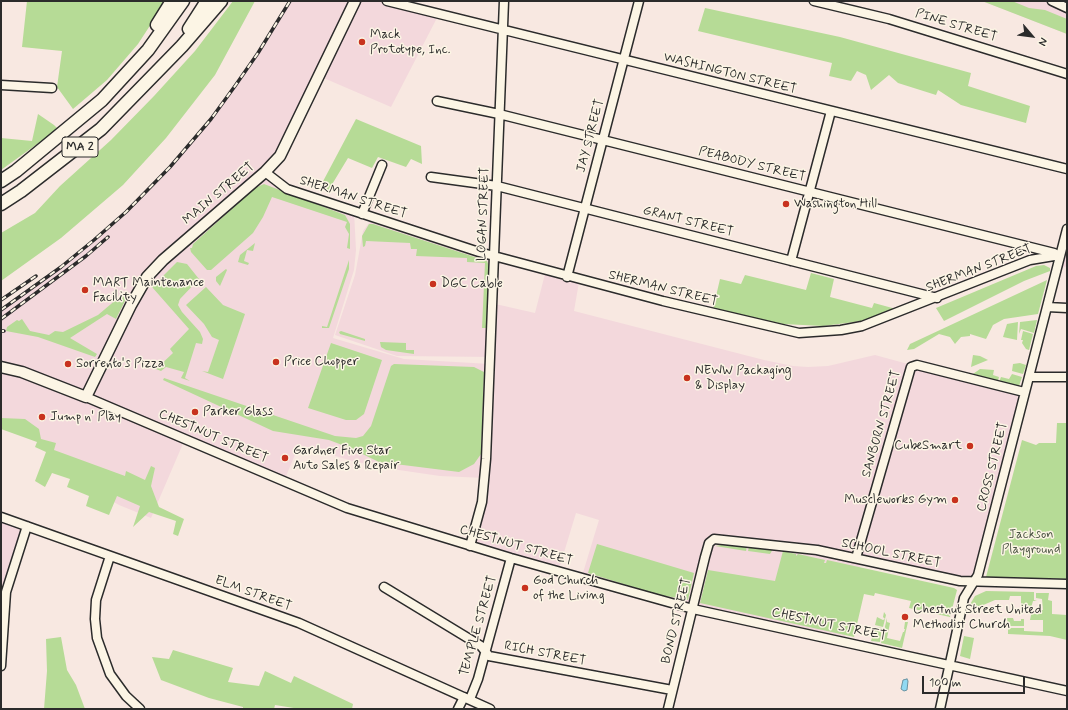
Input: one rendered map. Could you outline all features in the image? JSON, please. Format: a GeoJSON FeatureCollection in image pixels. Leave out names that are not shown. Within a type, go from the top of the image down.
{"type":"FeatureCollection","features":[{"type":"Feature","properties":{"kind":"highway"},"geometry":{"type":"LineString","coordinates":[[106,96],[146,42],[172,1]]}},
{"type":"Feature","properties":{"kind":"highway","name":"MA 2"},"geometry":{"type":"LineString","coordinates":[[1,181],[77,122],[106,96],[148,50],[183,1]]}},
{"type":"Feature","properties":{"kind":"highway","name":"MA 2"},"geometry":{"type":"LineString","coordinates":[[1,204],[21,191],[101,129],[150,79],[178,44],[207,1]]}},
{"type":"Feature","properties":{"kind":"highway"},"geometry":{"type":"LineString","coordinates":[[150,79],[182,46],[221,1]]}},
{"type":"Feature","properties":{"kind":"main road","name":"MAIN STREET"},"geometry":{"type":"LineString","coordinates":[[86,397],[133,300],[147,277],[177,247],[275,162],[285,146],[355,1]]}},
{"type":"Feature","properties":{"kind":"main road","name":"CHESTNUT STREET"},"geometry":{"type":"LineString","coordinates":[[1,367],[22,372],[86,397]]}},
{"type":"Feature","properties":{"kind":"street","name":"WASHINGTON STREET"},"geometry":{"type":"LineString","coordinates":[[387,1],[1067,169]]}},
{"type":"Feature","properties":{"kind":"street","name":"LOGAN STREET"},"geometry":{"type":"LineString","coordinates":[[470,546],[479,517],[486,470],[504,1]]}},
{"type":"Feature","properties":{"kind":"street","name":"JAY STREET"},"geometry":{"type":"LineString","coordinates":[[567,277],[639,1]]}},
{"type":"Feature","properties":{"kind":"street","name":"PINE STREET"},"geometry":{"type":"LineString","coordinates":[[814,1],[889,19],[1067,74]]}},
{"type":"Feature","properties":{"kind":"street"},"geometry":{"type":"LineString","coordinates":[[1052,1],[1067,8]]}},
{"type":"Feature","properties":{"kind":"street"},"geometry":{"type":"LineString","coordinates":[[1,85],[52,88]]}},
{"type":"Feature","properties":{"kind":"street","name":"PEABODY STREET"},"geometry":{"type":"LineString","coordinates":[[437,101],[499,114],[1060,255]]}},
{"type":"Feature","properties":{"kind":"street"},"geometry":{"type":"LineString","coordinates":[[791,261],[830,111]]}},
{"type":"Feature","properties":{"kind":"street"},"geometry":{"type":"LineString","coordinates":[[362,214],[382,165]]}},
{"type":"Feature","properties":{"kind":"street","name":"SHERMAN STREET"},"geometry":{"type":"LineString","coordinates":[[265,172],[287,189],[494,256],[567,277],[714,314],[799,333],[842,330],[862,326],[937,298],[1030,260],[1060,255]]}},
{"type":"Feature","properties":{"kind":"street","name":"GRANT STREET"},"geometry":{"type":"LineString","coordinates":[[431,177],[497,186],[937,298]]}},
{"type":"Feature","properties":{"kind":"street","name":"CROSS STREET"},"geometry":{"type":"LineString","coordinates":[[940,709],[964,598],[978,575],[1067,229]]}},
{"type":"Feature","properties":{"kind":"street"},"geometry":{"type":"LineString","coordinates":[[1047,307],[1067,308]]}},
{"type":"Feature","properties":{"kind":"street","name":"SANBORN STREET"},"geometry":{"type":"LineString","coordinates":[[856,558],[910,369],[913,366],[917,365],[1024,392]]}},
{"type":"Feature","properties":{"kind":"street"},"geometry":{"type":"LineString","coordinates":[[1029,377],[1067,378]]}},
{"type":"Feature","properties":{"kind":"street","name":"CHESTNUT STREET"},"geometry":{"type":"LineString","coordinates":[[86,397],[348,508],[470,546],[693,609],[1067,691]]}},
{"type":"Feature","properties":{"kind":"street","name":"ELM STREET"},"geometry":{"type":"LineString","coordinates":[[1,517],[299,624],[469,702],[490,709]]}},
{"type":"Feature","properties":{"kind":"street"},"geometry":{"type":"LineString","coordinates":[[1,666],[6,592],[27,526]]}},
{"type":"Feature","properties":{"kind":"street","name":"SCHOOL STREET"},"geometry":{"type":"LineString","coordinates":[[711,540],[716,539],[799,548],[974,582],[1067,584]]}},
{"type":"Feature","properties":{"kind":"street","name":"BOND STREET"},"geometry":{"type":"LineString","coordinates":[[668,709],[708,543],[711,540]]}},
{"type":"Feature","properties":{"kind":"street"},"geometry":{"type":"LineString","coordinates":[[110,556],[96,600],[95,619],[97,638],[110,674],[126,696],[140,709]]}},
{"type":"Feature","properties":{"kind":"street","name":"TEMPLE STREET"},"geometry":{"type":"LineString","coordinates":[[458,709],[469,702],[511,558]]}},
{"type":"Feature","properties":{"kind":"street","name":"RICH STREET"},"geometry":{"type":"LineString","coordinates":[[384,587],[482,646],[490,656],[672,690]]}},
{"type":"Feature","properties":{"kind":"shaded area"},"geometry":{"type":"Polygon","coordinates":[[[290,1],[412,1],[410,6],[439,14],[391,107],[319,76],[265,172],[277,183],[354,211],[356,250],[354,270],[333,338],[404,359],[490,364],[485,478],[440,476],[385,468],[349,460],[299,445],[284,481],[185,439],[151,518],[119,505],[91,489],[54,450],[1,423],[1,310],[61,267],[94,240],[126,212],[170,167],[211,119],[235,86],[258,53],[290,1]]]}},
{"type":"Feature","properties":{"kind":"shaded area"},"geometry":{"type":"Polygon","coordinates":[[[982,1],[1067,1],[1067,34],[982,1]]]}},
{"type":"Feature","properties":{"kind":"shaded area"},"geometry":{"type":"Polygon","coordinates":[[[371,220],[487,258],[491,261],[491,303],[535,313],[545,274],[579,282],[574,311],[764,360],[793,366],[808,367],[828,366],[875,355],[1021,395],[976,572],[972,577],[965,579],[862,558],[844,639],[697,607],[582,576],[599,520],[576,513],[559,569],[475,544],[491,428],[494,357],[397,356],[335,335],[355,275],[363,231],[371,220]]]}},
{"type":"Feature","properties":{"kind":"shaded area"},"geometry":{"type":"Polygon","coordinates":[[[1067,229],[1067,266],[1056,271],[1067,229]]]}},
{"type":"Feature","properties":{"kind":"shaded area"},"geometry":{"type":"Polygon","coordinates":[[[1,517],[27,526],[6,597],[1,596],[1,517]]]}},
{"type":"Feature","properties":{"kind":"green space"},"geometry":{"type":"Polygon","coordinates":[[[27,1],[166,1],[138,44],[107,80],[73,109],[57,87],[62,51],[22,47],[27,1]]]}},
{"type":"Feature","properties":{"kind":"green space"},"geometry":{"type":"Polygon","coordinates":[[[233,1],[255,1],[215,75],[166,138],[123,185],[61,238],[1,281],[1,233],[35,213],[60,186],[111,140],[195,51],[233,1]]]}},
{"type":"Feature","properties":{"kind":"green space"},"geometry":{"type":"Polygon","coordinates":[[[982,1],[1012,1],[1029,8],[1045,10],[1067,19],[1067,34],[982,1]]]}},
{"type":"Feature","properties":{"kind":"green space"},"geometry":{"type":"Polygon","coordinates":[[[705,8],[840,37],[971,73],[968,86],[1030,106],[1026,123],[961,105],[938,90],[936,95],[898,83],[889,75],[871,90],[866,75],[857,71],[851,81],[829,76],[832,63],[698,31],[705,8]]]}},
{"type":"Feature","properties":{"kind":"green space"},"geometry":{"type":"Polygon","coordinates":[[[38,114],[58,129],[1,170],[1,138],[32,141],[38,114]]]}},
{"type":"Feature","properties":{"kind":"green space"},"geometry":{"type":"Polygon","coordinates":[[[356,119],[421,146],[422,164],[411,159],[406,167],[378,157],[372,168],[348,158],[328,191],[320,187],[356,119]]]}},
{"type":"Feature","properties":{"kind":"green space"},"geometry":{"type":"Polygon","coordinates":[[[264,184],[345,215],[350,224],[350,249],[347,248],[349,234],[345,227],[347,222],[272,197],[263,217],[253,233],[211,270],[207,270],[191,252],[190,248],[192,248],[193,244],[255,188],[264,184]]]}},
{"type":"Feature","properties":{"kind":"green space"},"geometry":{"type":"Polygon","coordinates":[[[369,224],[487,261],[489,266],[487,328],[482,328],[485,263],[467,262],[467,258],[416,256],[417,249],[411,249],[410,243],[366,241],[365,246],[363,247],[362,236],[369,224]]]}},
{"type":"Feature","properties":{"kind":"green space"},"geometry":{"type":"Polygon","coordinates":[[[255,243],[253,251],[247,250],[244,261],[249,263],[248,265],[238,262],[240,255],[255,243]]]}},
{"type":"Feature","properties":{"kind":"green space"},"geometry":{"type":"Polygon","coordinates":[[[349,260],[349,269],[329,328],[322,328],[322,326],[327,327],[349,260]]]}},
{"type":"Feature","properties":{"kind":"green space"},"geometry":{"type":"Polygon","coordinates":[[[177,262],[187,264],[199,279],[180,299],[178,305],[182,312],[200,332],[203,339],[202,344],[196,343],[185,378],[190,381],[181,378],[184,372],[166,367],[161,371],[156,369],[173,353],[170,349],[189,329],[152,287],[177,262]]]}},
{"type":"Feature","properties":{"kind":"green space"},"geometry":{"type":"Polygon","coordinates":[[[1044,265],[1050,268],[1050,271],[1024,281],[944,321],[936,308],[1036,266],[1044,265]]]}},
{"type":"Feature","properties":{"kind":"green space"},"geometry":{"type":"Polygon","coordinates":[[[226,269],[227,270],[220,286],[216,281],[216,277],[226,269]]]}},
{"type":"Feature","properties":{"kind":"green space"},"geometry":{"type":"Polygon","coordinates":[[[811,273],[834,279],[830,297],[872,308],[874,303],[896,309],[862,321],[823,326],[783,324],[713,309],[720,279],[741,284],[745,275],[806,290],[811,273]]]}},
{"type":"Feature","properties":{"kind":"green space"},"geometry":{"type":"Polygon","coordinates":[[[1047,280],[1038,314],[1004,319],[993,325],[986,339],[970,334],[970,336],[961,337],[955,344],[950,337],[939,334],[914,349],[907,350],[910,344],[1047,280]]]}},
{"type":"Feature","properties":{"kind":"green space"},"geometry":{"type":"Polygon","coordinates":[[[206,287],[223,305],[245,314],[223,379],[202,371],[208,372],[219,340],[212,337],[204,324],[186,305],[206,287]]]}},
{"type":"Feature","properties":{"kind":"green space"},"geometry":{"type":"Polygon","coordinates":[[[124,293],[128,295],[116,319],[107,314],[70,338],[97,354],[95,357],[38,337],[6,331],[7,327],[17,320],[19,321],[22,319],[30,331],[49,335],[55,331],[63,332],[98,315],[124,293]]]}},
{"type":"Feature","properties":{"kind":"green space"},"geometry":{"type":"Polygon","coordinates":[[[1037,320],[1034,333],[1021,329],[1019,334],[1020,322],[1037,320]]]}},
{"type":"Feature","properties":{"kind":"green space"},"geometry":{"type":"Polygon","coordinates":[[[1018,322],[1017,340],[1003,337],[1007,324],[1018,322]]]}},
{"type":"Feature","properties":{"kind":"green space"},"geometry":{"type":"Polygon","coordinates":[[[341,331],[365,339],[365,341],[340,334],[339,332],[341,331]]]}},
{"type":"Feature","properties":{"kind":"green space"},"geometry":{"type":"Polygon","coordinates":[[[1023,331],[1033,334],[1029,350],[1026,349],[1022,343],[1023,340],[1021,340],[1023,331]]]}},
{"type":"Feature","properties":{"kind":"green space"},"geometry":{"type":"Polygon","coordinates":[[[380,342],[406,343],[406,350],[414,350],[414,354],[386,350],[381,347],[380,342]]]}},
{"type":"Feature","properties":{"kind":"green space"},"geometry":{"type":"Polygon","coordinates":[[[331,343],[382,360],[364,414],[356,420],[346,420],[308,408],[331,343]]]}},
{"type":"Feature","properties":{"kind":"green space"},"geometry":{"type":"Polygon","coordinates":[[[973,355],[980,356],[988,360],[971,367],[973,355]]]}},
{"type":"Feature","properties":{"kind":"green space"},"geometry":{"type":"Polygon","coordinates":[[[1020,363],[1026,365],[1023,374],[1012,371],[1013,364],[1020,363]]]}},
{"type":"Feature","properties":{"kind":"green space"},"geometry":{"type":"Polygon","coordinates":[[[394,364],[474,367],[484,372],[481,454],[474,464],[459,472],[379,462],[329,440],[273,431],[163,380],[164,378],[335,436],[356,438],[363,436],[371,426],[391,366],[394,364]]]}},
{"type":"Feature","properties":{"kind":"green space"},"geometry":{"type":"Polygon","coordinates":[[[980,369],[994,370],[993,375],[999,377],[998,381],[973,374],[980,369]]]}},
{"type":"Feature","properties":{"kind":"green space"},"geometry":{"type":"Polygon","coordinates":[[[1012,374],[1022,377],[1019,386],[999,382],[1001,377],[1009,379],[1012,374]]]}},
{"type":"Feature","properties":{"kind":"green space"},"geometry":{"type":"Polygon","coordinates":[[[1,418],[25,419],[39,429],[41,439],[56,443],[54,450],[125,476],[126,471],[145,480],[151,466],[155,468],[151,486],[159,507],[184,519],[178,536],[173,534],[176,521],[149,512],[133,527],[140,506],[117,496],[109,515],[86,506],[89,496],[67,487],[70,479],[52,473],[45,487],[35,481],[46,452],[35,447],[37,442],[1,429],[1,418]]]}},
{"type":"Feature","properties":{"kind":"green space","name":"Jackson Playground"},"geometry":{"type":"Polygon","coordinates":[[[1057,423],[1067,423],[1067,579],[986,577],[1022,440],[1036,445],[1039,443],[1056,443],[1057,423]]]}},
{"type":"Feature","properties":{"kind":"green space"},"geometry":{"type":"Polygon","coordinates":[[[597,544],[694,573],[688,600],[655,594],[588,573],[597,544]]]}},
{"type":"Feature","properties":{"kind":"green space"},"geometry":{"type":"Polygon","coordinates":[[[715,546],[747,547],[746,551],[715,546]]]}},
{"type":"Feature","properties":{"kind":"green space"},"geometry":{"type":"Polygon","coordinates":[[[749,547],[773,549],[770,554],[748,551],[749,547]]]}},
{"type":"Feature","properties":{"kind":"green space"},"geometry":{"type":"Polygon","coordinates":[[[783,551],[796,554],[796,556],[798,554],[825,560],[824,563],[826,563],[827,560],[954,588],[957,590],[950,617],[909,608],[911,601],[875,593],[874,596],[864,594],[854,637],[700,603],[708,570],[775,581],[783,551]]]}},
{"type":"Feature","properties":{"kind":"green space"},"geometry":{"type":"Polygon","coordinates":[[[986,591],[1034,592],[1034,600],[1037,601],[1033,601],[1031,608],[1021,608],[1021,596],[1010,596],[1009,600],[995,600],[981,606],[969,606],[975,596],[986,591]]]}},
{"type":"Feature","properties":{"kind":"green space"},"geometry":{"type":"Polygon","coordinates":[[[1036,593],[1049,593],[1048,600],[1052,601],[1052,614],[1067,615],[1067,640],[1050,636],[1008,634],[1008,628],[1024,628],[1024,631],[1043,632],[1043,620],[1030,620],[1032,610],[1043,610],[1042,599],[1036,598],[1036,593]]]}},
{"type":"Feature","properties":{"kind":"green space"},"geometry":{"type":"Polygon","coordinates":[[[884,612],[886,615],[885,619],[883,617],[884,612]]]}},
{"type":"Feature","properties":{"kind":"green space"},"geometry":{"type":"Polygon","coordinates":[[[877,617],[883,620],[885,619],[883,627],[875,625],[877,617]]]}},
{"type":"Feature","properties":{"kind":"green space"},"geometry":{"type":"Polygon","coordinates":[[[887,618],[887,622],[890,623],[887,638],[900,641],[905,629],[905,622],[908,622],[902,648],[881,643],[887,618]]]}},
{"type":"Feature","properties":{"kind":"green space"},"geometry":{"type":"Polygon","coordinates":[[[1007,618],[1013,618],[1014,621],[1021,621],[1021,619],[1024,619],[1024,626],[1008,626],[1007,618]]]}},
{"type":"Feature","properties":{"kind":"green space"},"geometry":{"type":"Polygon","coordinates":[[[875,627],[882,628],[880,642],[871,641],[875,627]]]}},
{"type":"Feature","properties":{"kind":"green space"},"geometry":{"type":"Polygon","coordinates":[[[964,636],[974,638],[970,659],[960,656],[964,636]]]}},
{"type":"Feature","properties":{"kind":"green space"},"geometry":{"type":"Polygon","coordinates":[[[61,637],[67,670],[76,685],[85,709],[44,709],[47,671],[46,639],[61,637]]]}},
{"type":"Feature","properties":{"kind":"green space"},"geometry":{"type":"Polygon","coordinates":[[[173,650],[233,668],[228,682],[259,686],[265,671],[291,683],[294,676],[353,704],[352,709],[300,709],[275,705],[274,709],[243,709],[243,707],[209,698],[161,680],[152,657],[169,659],[173,650]]]}},
{"type":"Feature","properties":{"kind":"water"},"geometry":{"type":"Polygon","coordinates":[[[907,679],[907,690],[904,691],[901,689],[903,680],[907,679]]]}},
{"type":"Feature","properties":{"kind":"railway"},"geometry":{"type":"LineString","coordinates":[[1,310],[61,267],[94,240],[126,212],[170,167],[211,119],[235,86],[258,53],[290,1]]}},
{"type":"Feature","properties":{"kind":"railway"},"geometry":{"type":"LineString","coordinates":[[1,319],[86,256],[108,237]]}},
{"type":"Feature","properties":{"kind":"railway"},"geometry":{"type":"LineString","coordinates":[[1,300],[36,276]]}},
{"type":"Feature","properties":{"kind":"place","name":"Mack Prototype, Inc."},"geometry":{"type":"Point","coordinates":[362,42]}},
{"type":"Feature","properties":{"kind":"place","name":"Washington Hill"},"geometry":{"type":"Point","coordinates":[786,204]}},
{"type":"Feature","properties":{"kind":"place","name":"DGC Cable"},"geometry":{"type":"Point","coordinates":[433,284]}},
{"type":"Feature","properties":{"kind":"place","name":"MART Maintenance Facility"},"geometry":{"type":"Point","coordinates":[85,290]}},
{"type":"Feature","properties":{"kind":"place","name":"Price Chopper"},"geometry":{"type":"Point","coordinates":[276,362]}},
{"type":"Feature","properties":{"kind":"place","name":"Sorrento's Pizza"},"geometry":{"type":"Point","coordinates":[68,364]}},
{"type":"Feature","properties":{"kind":"place","name":"NEWW Packaging & Display"},"geometry":{"type":"Point","coordinates":[687,378]}},
{"type":"Feature","properties":{"kind":"place","name":"Parker Glass"},"geometry":{"type":"Point","coordinates":[195,412]}},
{"type":"Feature","properties":{"kind":"place","name":"Jump n' Play"},"geometry":{"type":"Point","coordinates":[42,417]}},
{"type":"Feature","properties":{"kind":"place","name":"CubeSmart"},"geometry":{"type":"Point","coordinates":[970,446]}},
{"type":"Feature","properties":{"kind":"place","name":"Gardner Five Star Auto Sales & Repair"},"geometry":{"type":"Point","coordinates":[285,458]}},
{"type":"Feature","properties":{"kind":"place","name":"Muscleworks Gym"},"geometry":{"type":"Point","coordinates":[955,500]}},
{"type":"Feature","properties":{"kind":"place","name":"God Church of the Living"},"geometry":{"type":"Point","coordinates":[525,588]}},
{"type":"Feature","properties":{"kind":"place","name":"Chestnut Street United Methodist Church"},"geometry":{"type":"Point","coordinates":[905,617]}}]}
